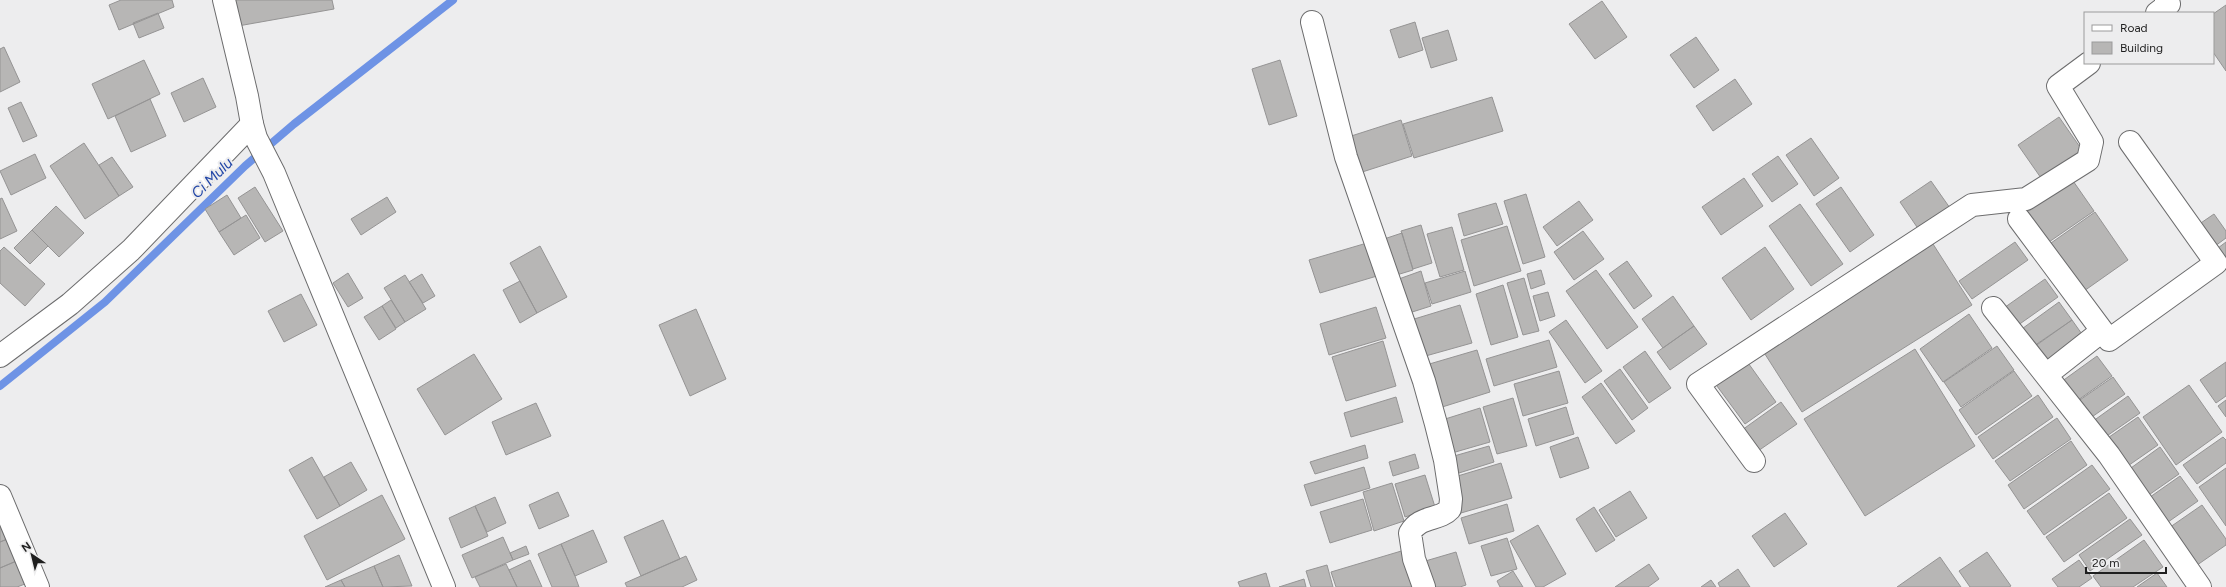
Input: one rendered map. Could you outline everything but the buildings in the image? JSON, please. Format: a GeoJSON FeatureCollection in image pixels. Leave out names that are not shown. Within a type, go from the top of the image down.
{"type":"FeatureCollection","features":[{"type":"Feature","properties":{"kind":"street"},"geometry":{"type":"LineString","coordinates":[[224,0],[248,96],[254,131],[274,173],[444,587]]}},
{"type":"Feature","properties":{"kind":"street"},"geometry":{"type":"LineString","coordinates":[[2158,12],[2169,4],[2166,0]]}},
{"type":"Feature","properties":{"kind":"street"},"geometry":{"type":"LineString","coordinates":[[1312,22],[1346,157],[1424,381],[1445,460],[1451,500],[1450,508],[1444,514],[1424,520],[1410,533],[1414,559],[1424,587]]}},
{"type":"Feature","properties":{"kind":"street"},"geometry":{"type":"LineString","coordinates":[[1754,461],[1698,384],[1972,205],[2026,199],[2088,160],[2092,142],[2058,86],[2088,64]]}},
{"type":"Feature","properties":{"kind":"street"},"geometry":{"type":"LineString","coordinates":[[0,356],[70,304],[126,254],[254,131]]}},
{"type":"Feature","properties":{"kind":"street"},"geometry":{"type":"LineString","coordinates":[[2019,219],[2109,340],[2216,263],[2130,142]]}},
{"type":"Feature","properties":{"kind":"street"},"geometry":{"type":"LineString","coordinates":[[1993,308],[2109,455],[2200,587]]}},
{"type":"Feature","properties":{"kind":"street"},"geometry":{"type":"LineString","coordinates":[[2046,375],[2102,331]]}},
{"type":"Feature","properties":{"kind":"street"},"geometry":{"type":"LineString","coordinates":[[0,496],[38,587]]}},
{"type":"Feature","properties":{"kind":"waterway","name":"Ci Mulu"},"geometry":{"type":"LineString","coordinates":[[0,386],[105,302],[245,166],[294,124],[453,0]]}}]}
